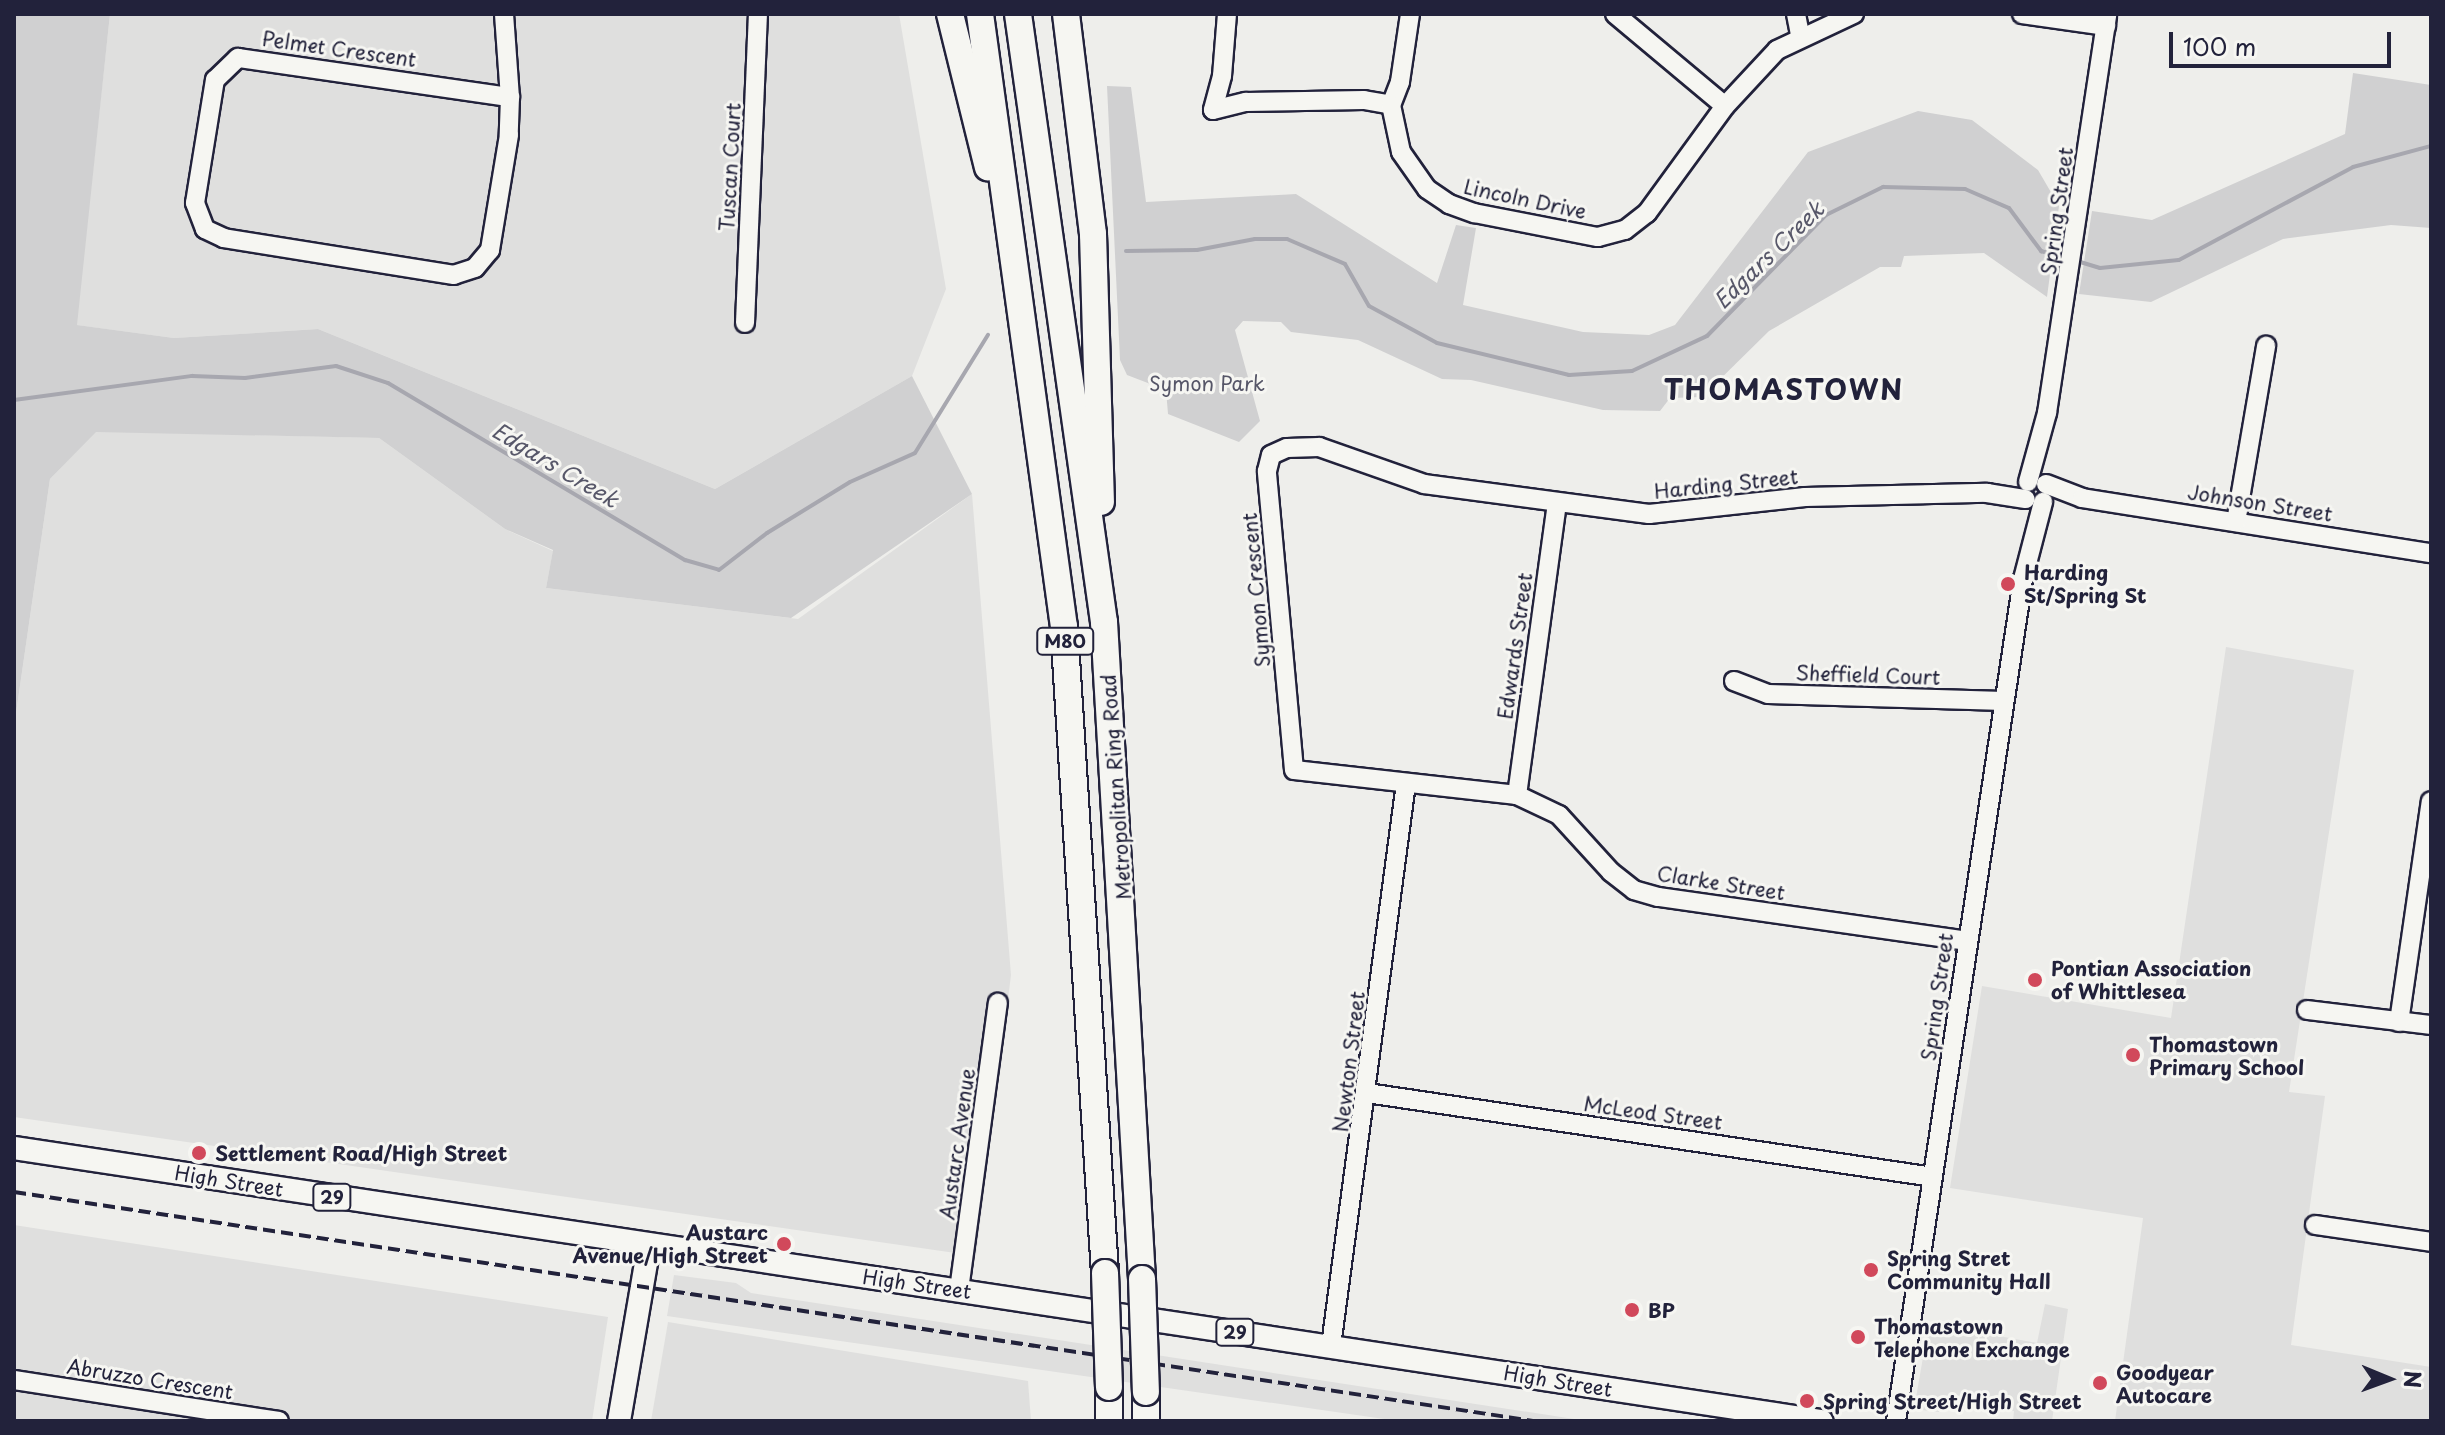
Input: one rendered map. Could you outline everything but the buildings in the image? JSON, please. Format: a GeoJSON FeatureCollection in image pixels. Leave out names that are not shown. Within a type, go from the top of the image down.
{"type":"FeatureCollection","features":[{"type":"Feature","properties":{"kind":"highway"},"geometry":{"type":"LineString","coordinates":[[950,14],[1028,335]]}},
{"type":"Feature","properties":{"kind":"highway","name":"Metropolitan Ring Road"},"geometry":{"type":"LineString","coordinates":[[980,14],[1028,335],[1078,789],[1105,1273],[1109,1421]]}},
{"type":"Feature","properties":{"kind":"highway","name":"Metropolitan Ring Road"},"geometry":{"type":"LineString","coordinates":[[1018,14],[1104,622],[1142,1279],[1146,1421]]}},
{"type":"Feature","properties":{"kind":"highway"},"geometry":{"type":"LineString","coordinates":[[1066,14],[1093,234],[1104,622]]}},
{"type":"Feature","properties":{"kind":"main road","name":"High Street"},"geometry":{"type":"LineString","coordinates":[[14,1148],[1821,1421]]}},
{"type":"Feature","properties":{"kind":"main road"},"geometry":{"type":"LineString","coordinates":[[619,1421],[649,1245]]}},
{"type":"Feature","properties":{"kind":"street"},"geometry":{"type":"LineString","coordinates":[[504,14],[510,97]]}},
{"type":"Feature","properties":{"kind":"street","name":"Tuscan Court"},"geometry":{"type":"LineString","coordinates":[[745,323],[758,14]]}},
{"type":"Feature","properties":{"kind":"street"},"geometry":{"type":"LineString","coordinates":[[1227,14],[1222,76],[1213,110],[1246,102],[1364,100],[1391,105]]}},
{"type":"Feature","properties":{"kind":"street","name":"Lincoln Drive"},"geometry":{"type":"LineString","coordinates":[[1410,14],[1400,82],[1391,105],[1401,152],[1427,189],[1449,204],[1598,237],[1625,230],[1647,213],[1754,71],[1800,35],[1854,14]]}},
{"type":"Feature","properties":{"kind":"street"},"geometry":{"type":"LineString","coordinates":[[1615,14],[1725,106]]}},
{"type":"Feature","properties":{"kind":"street"},"geometry":{"type":"LineString","coordinates":[[1796,14],[1800,35]]}},
{"type":"Feature","properties":{"kind":"street"},"geometry":{"type":"LineString","coordinates":[[2022,14],[2107,20]]}},
{"type":"Feature","properties":{"kind":"street","name":"Spring Street"},"geometry":{"type":"LineString","coordinates":[[1896,1421],[2107,20]]}},
{"type":"Feature","properties":{"kind":"street","name":"Pelmet Crescent"},"geometry":{"type":"LineString","coordinates":[[238,58],[259,58],[510,97],[490,250],[475,268],[454,275],[224,238],[205,229],[195,203],[215,80],[238,58]]}},
{"type":"Feature","properties":{"kind":"street"},"geometry":{"type":"LineString","coordinates":[[2236,522],[2266,346]]}},
{"type":"Feature","properties":{"kind":"street","name":"Symon Crescent"},"geometry":{"type":"LineString","coordinates":[[1406,783],[1294,770],[1267,471],[1271,455],[1287,448],[1319,447],[1424,484]]}},
{"type":"Feature","properties":{"kind":"street","name":"Harding Street"},"geometry":{"type":"LineString","coordinates":[[1424,484],[1649,514],[1805,497],[2036,492]]}},
{"type":"Feature","properties":{"kind":"street","name":"Johnson Street"},"geometry":{"type":"LineString","coordinates":[[2036,492],[2431,553]]}},
{"type":"Feature","properties":{"kind":"street","name":"Edwards Street"},"geometry":{"type":"LineString","coordinates":[[1517,795],[1557,503]]}},
{"type":"Feature","properties":{"kind":"street","name":"Sheffield Court"},"geometry":{"type":"LineString","coordinates":[[1734,681],[1768,694],[2004,701]]}},
{"type":"Feature","properties":{"kind":"street","name":"Clarke Street"},"geometry":{"type":"LineString","coordinates":[[1406,783],[1517,795],[1559,815],[1634,890],[1968,941]]}},
{"type":"Feature","properties":{"kind":"street","name":"Newton Street"},"geometry":{"type":"LineString","coordinates":[[1331,1346],[1406,783]]}},
{"type":"Feature","properties":{"kind":"street"},"geometry":{"type":"LineString","coordinates":[[2399,1022],[2431,801]]}},
{"type":"Feature","properties":{"kind":"street","name":"Austarc Avenue"},"geometry":{"type":"LineString","coordinates":[[959,1290],[998,1003]]}},
{"type":"Feature","properties":{"kind":"street"},"geometry":{"type":"LineString","coordinates":[[2307,1010],[2431,1025]]}},
{"type":"Feature","properties":{"kind":"street","name":"McLeod Street"},"geometry":{"type":"LineString","coordinates":[[1367,1093],[1933,1177]]}},
{"type":"Feature","properties":{"kind":"street"},"geometry":{"type":"LineString","coordinates":[[2315,1225],[2431,1242]]}},
{"type":"Feature","properties":{"kind":"street","name":"Abruzzo Crescent"},"geometry":{"type":"LineString","coordinates":[[14,1380],[279,1421]]}},
{"type":"Feature","properties":{"kind":"shaded area"},"geometry":{"type":"Polygon","coordinates":[[[110,14],[899,14],[946,289],[912,376],[715,489],[318,329],[174,338],[76,325],[110,14]]]}},
{"type":"Feature","properties":{"kind":"shaded area"},"geometry":{"type":"Polygon","coordinates":[[[96,431],[379,438],[505,529],[553,551],[546,588],[798,619],[972,494],[1011,975],[976,1256],[14,1117],[14,727],[50,479],[96,431]]]}},
{"type":"Feature","properties":{"kind":"shaded area","name":"Thomastown Primary School"},"geometry":{"type":"Polygon","coordinates":[[[2226,647],[2354,670],[2289,1092],[2325,1096],[2291,1345],[2431,1367],[2431,1421],[2115,1421],[2143,1218],[1950,1188],[1982,986],[2171,1018],[2226,647]]]}},
{"type":"Feature","properties":{"kind":"shaded area"},"geometry":{"type":"Polygon","coordinates":[[[14,1225],[608,1317],[592,1421],[14,1421],[14,1225]]]}},
{"type":"Feature","properties":{"kind":"shaded area"},"geometry":{"type":"Polygon","coordinates":[[[674,1275],[736,1283],[751,1293],[1587,1421],[1398,1421],[667,1316],[674,1275]]]}},
{"type":"Feature","properties":{"kind":"shaded area"},"geometry":{"type":"Polygon","coordinates":[[[2045,1304],[2068,1309],[2052,1421],[2013,1421],[2014,1411],[1940,1402],[1939,1412],[1914,1409],[1929,1323],[2037,1343],[2045,1304]]]}},
{"type":"Feature","properties":{"kind":"shaded area"},"geometry":{"type":"Polygon","coordinates":[[[668,1322],[1028,1381],[1031,1421],[651,1421],[668,1322]]]}},
{"type":"Feature","properties":{"kind":"green space"},"geometry":{"type":"Polygon","coordinates":[[[14,14],[110,14],[77,325],[174,338],[318,329],[715,489],[912,376],[972,494],[791,618],[546,588],[553,550],[505,529],[379,438],[96,432],[50,479],[14,727],[14,14]]]}},
{"type":"Feature","properties":{"kind":"green space"},"geometry":{"type":"Polygon","coordinates":[[[2353,73],[2431,85],[2431,228],[2391,225],[2283,239],[2151,302],[2079,294],[2092,211],[2152,220],[2345,134],[2353,73]]]}},
{"type":"Feature","properties":{"kind":"green space","name":"Symon Park"},"geometry":{"type":"Polygon","coordinates":[[[1107,86],[1131,87],[1146,202],[1296,194],[1437,283],[1456,225],[1476,228],[1463,305],[1583,332],[1649,335],[1675,325],[1808,152],[1918,111],[1972,120],[2038,170],[2059,206],[2047,297],[1984,253],[1904,256],[1901,267],[1880,267],[1769,331],[1702,397],[1670,398],[1660,411],[1603,410],[1471,380],[1442,379],[1358,340],[1291,332],[1281,322],[1243,321],[1235,330],[1260,421],[1239,442],[1168,414],[1166,390],[1127,375],[1120,360],[1107,86]]]}},
{"type":"Feature","properties":{"kind":"waterway","name":"Edgars Creek"},"geometry":{"type":"LineString","coordinates":[[2077,261],[2100,268],[2179,260],[2353,167],[2431,146]]}},
{"type":"Feature","properties":{"kind":"waterway","name":"Edgars Creek"},"geometry":{"type":"LineString","coordinates":[[1126,251],[1197,250],[1255,239],[1287,239],[1345,264],[1369,306],[1437,343],[1569,375],[1632,371],[1707,336],[1826,215],[1883,187],[1965,189],[2009,208],[2041,251],[2065,258]]}},
{"type":"Feature","properties":{"kind":"waterway","name":"Edgars Creek"},"geometry":{"type":"LineString","coordinates":[[14,400],[192,376],[245,378],[336,366],[388,383],[685,560],[719,570],[767,533],[850,482],[915,453],[988,335]]}},
{"type":"Feature","properties":{"kind":"railway"},"geometry":{"type":"LineString","coordinates":[[14,1192],[1533,1421]]}},
{"type":"Feature","properties":{"kind":"place","name":"Harding St/Spring St"},"geometry":{"type":"Point","coordinates":[2008,584]}},
{"type":"Feature","properties":{"kind":"place","name":"Pontian Association of Whittlesea"},"geometry":{"type":"Point","coordinates":[2035,980]}},
{"type":"Feature","properties":{"kind":"place","name":"Thomastown Primary School"},"geometry":{"type":"Point","coordinates":[2133,1055]}},
{"type":"Feature","properties":{"kind":"place","name":"Settlement Road/High Street"},"geometry":{"type":"Point","coordinates":[199,1153]}},
{"type":"Feature","properties":{"kind":"place","name":"Austarc Avenue/High Street"},"geometry":{"type":"Point","coordinates":[784,1244]}},
{"type":"Feature","properties":{"kind":"place","name":"Spring Stret Community Hall"},"geometry":{"type":"Point","coordinates":[1871,1270]}},
{"type":"Feature","properties":{"kind":"place","name":"BP"},"geometry":{"type":"Point","coordinates":[1632,1310]}},
{"type":"Feature","properties":{"kind":"place","name":"Thomastown Telephone Exchange"},"geometry":{"type":"Point","coordinates":[1858,1337]}},
{"type":"Feature","properties":{"kind":"place","name":"Goodyear Autocare"},"geometry":{"type":"Point","coordinates":[2100,1383]}},
{"type":"Feature","properties":{"kind":"place","name":"Spring Street/High Street"},"geometry":{"type":"Point","coordinates":[1807,1401]}},
{"type":"Feature","properties":{"kind":"district","name":"THOMASTOWN"},"geometry":{"type":"Point","coordinates":[1784,389]}}]}
